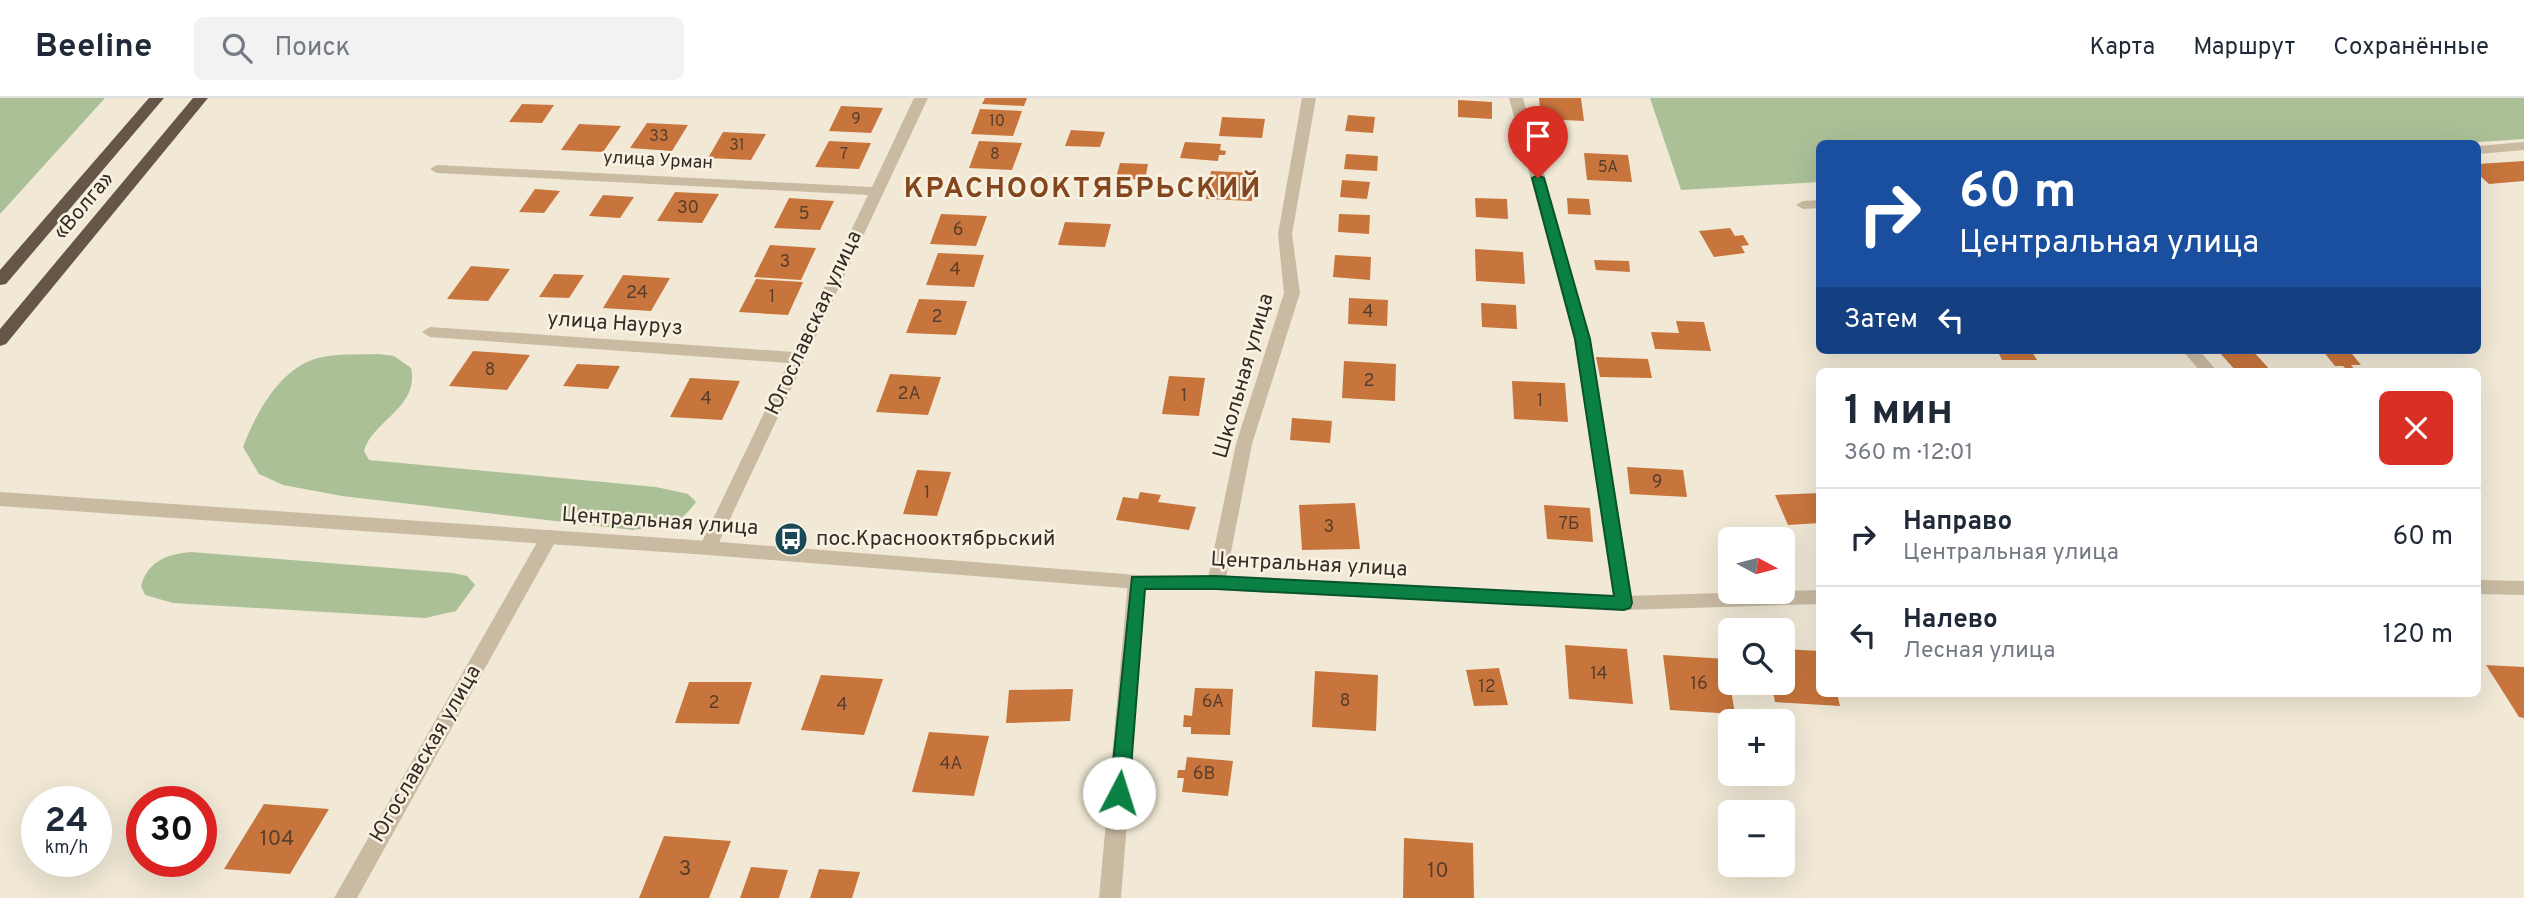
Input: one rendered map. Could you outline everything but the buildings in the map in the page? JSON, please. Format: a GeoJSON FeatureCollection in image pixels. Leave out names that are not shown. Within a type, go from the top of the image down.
{"type":"FeatureCollection","features":[{"type":"Feature","properties":{"kind":"highway","name":"«Волга»"},"geometry":{"type":"LineString","coordinates":[[0,280],[158,98]]}},
{"type":"Feature","properties":{"kind":"highway","name":"«Волга»"},"geometry":{"type":"LineString","coordinates":[[0,340],[201,98]]}},
{"type":"Feature","properties":{"kind":"street","name":"Югославская улица"},"geometry":{"type":"LineString","coordinates":[[708,548],[921,98]]}},
{"type":"Feature","properties":{"kind":"street","name":"Школьная улица"},"geometry":{"type":"LineString","coordinates":[[1216,583],[1244,444],[1292,293],[1285,234],[1309,98]]}},
{"type":"Feature","properties":{"kind":"street"},"geometry":{"type":"LineString","coordinates":[[1516,98],[1582,339],[1624,603]]}},
{"type":"Feature","properties":{"kind":"street"},"geometry":{"type":"LineString","coordinates":[[2481,150],[2524,146]]}},
{"type":"Feature","properties":{"kind":"street","name":"улица Урман"},"geometry":{"type":"LineString","coordinates":[[437,169],[877,191]]}},
{"type":"Feature","properties":{"kind":"street"},"geometry":{"type":"LineString","coordinates":[[1803,205],[1816,204]]}},
{"type":"Feature","properties":{"kind":"street","name":"улица Науруз"},"geometry":{"type":"LineString","coordinates":[[430,332],[797,358]]}},
{"type":"Feature","properties":{"kind":"street"},"geometry":{"type":"LineString","coordinates":[[2193,354],[2205,368]]}},
{"type":"Feature","properties":{"kind":"street","name":"Центральная улица"},"geometry":{"type":"LineString","coordinates":[[0,499],[708,548],[1138,582],[1216,583],[1624,603],[1816,597]]}},
{"type":"Feature","properties":{"kind":"street","name":"Югославская улица"},"geometry":{"type":"LineString","coordinates":[[345,898],[549,537]]}},
{"type":"Feature","properties":{"kind":"street"},"geometry":{"type":"LineString","coordinates":[[1110,898],[1138,582]]}},
{"type":"Feature","properties":{"kind":"street"},"geometry":{"type":"LineString","coordinates":[[2481,587],[2524,588]]}},
{"type":"Feature","properties":{"kind":"green space"},"geometry":{"type":"Polygon","coordinates":[[[0,98],[105,98],[0,214],[0,98]]]}},
{"type":"Feature","properties":{"kind":"green space"},"geometry":{"type":"Polygon","coordinates":[[[1650,98],[2524,98],[2524,139],[2481,142],[1816,140],[1816,182],[1681,190],[1650,98]]]}},
{"type":"Feature","properties":{"kind":"green space"},"geometry":{"type":"Polygon","coordinates":[[[379,354],[394,356],[411,368],[412,382],[402,403],[369,440],[364,451],[369,460],[656,487],[688,494],[696,502],[676,522],[662,527],[633,530],[342,496],[283,485],[259,474],[243,447],[262,407],[292,371],[318,358],[379,354]]]}},
{"type":"Feature","properties":{"kind":"green space"},"geometry":{"type":"Polygon","coordinates":[[[191,552],[453,573],[467,576],[475,585],[456,611],[425,618],[173,603],[145,595],[141,586],[148,570],[166,557],[191,552]]]}},
{"type":"Feature","properties":{"kind":"place","name":"пос.Краснооктябрьский"},"geometry":{"type":"Point","coordinates":[791,539]}},
{"type":"Feature","properties":{"kind":"district","name":"КРАСНООКТЯБРЬСКИЙ"},"geometry":{"type":"Point","coordinates":[1083,190]}},
{"type":"Feature","properties":{"kind":"route"},"geometry":{"type":"LineString","coordinates":[[1119,793],[1138,582],[1216,583],[1624,603],[1582,339],[1538,178]]}}]}
